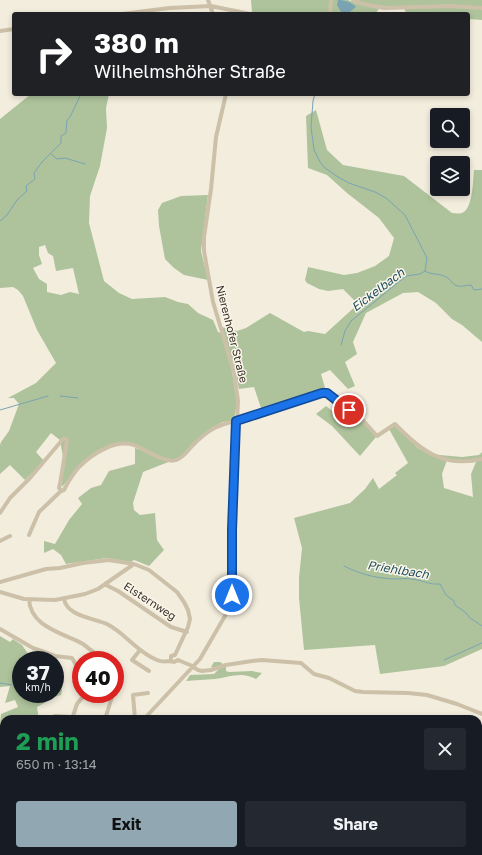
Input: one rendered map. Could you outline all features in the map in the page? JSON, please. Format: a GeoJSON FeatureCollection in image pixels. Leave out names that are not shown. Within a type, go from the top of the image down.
{"type":"FeatureCollection","features":[{"type":"Feature","properties":{"kind":"street"},"geometry":{"type":"LineString","coordinates":[[208,0],[212,12]]}},
{"type":"Feature","properties":{"kind":"street"},"geometry":{"type":"LineString","coordinates":[[330,12],[331,0]]}},
{"type":"Feature","properties":{"kind":"street"},"geometry":{"type":"LineString","coordinates":[[353,0],[363,4],[384,8],[450,6],[482,8]]}},
{"type":"Feature","properties":{"kind":"street"},"geometry":{"type":"LineString","coordinates":[[138,12],[169,8],[211,6],[240,12]]}},
{"type":"Feature","properties":{"kind":"street"},"geometry":{"type":"LineString","coordinates":[[0,31],[12,30]]}},
{"type":"Feature","properties":{"kind":"street","name":"Nierenhofer Straße"},"geometry":{"type":"LineString","coordinates":[[148,715],[193,668],[208,648],[232,600],[232,530],[238,401],[234,372],[213,302],[204,251],[204,237],[211,189],[216,137],[226,96]]}},
{"type":"Feature","properties":{"kind":"street"},"geometry":{"type":"LineString","coordinates":[[29,535],[39,512],[61,491],[64,490],[78,468],[96,454],[107,448],[120,444],[133,445],[168,460],[175,461],[216,426],[325,393],[360,418],[377,436],[395,424],[412,442],[429,454],[456,462],[482,459]]}},
{"type":"Feature","properties":{"kind":"street"},"geometry":{"type":"LineString","coordinates":[[0,513],[10,498],[29,480],[63,439],[66,439],[67,441],[59,488],[61,491]]}},
{"type":"Feature","properties":{"kind":"street"},"geometry":{"type":"LineString","coordinates":[[0,541],[10,536]]}},
{"type":"Feature","properties":{"kind":"street"},"geometry":{"type":"LineString","coordinates":[[0,582],[46,569],[109,560],[134,564],[155,573],[177,592],[188,610],[190,619],[187,632],[175,655],[171,656],[171,660]]}},
{"type":"Feature","properties":{"kind":"street"},"geometry":{"type":"LineString","coordinates":[[0,592],[29,599],[64,599],[98,589],[134,564]]}},
{"type":"Feature","properties":{"kind":"street","name":"Elsternweg"},"geometry":{"type":"LineString","coordinates":[[106,583],[108,586],[118,591],[171,627],[187,632]]}},
{"type":"Feature","properties":{"kind":"street"},"geometry":{"type":"LineString","coordinates":[[29,599],[34,614],[39,622],[93,651]]}},
{"type":"Feature","properties":{"kind":"street"},"geometry":{"type":"LineString","coordinates":[[64,599],[65,604],[70,609],[78,614],[109,625],[140,650],[162,662],[171,660],[174,662],[178,660],[198,670],[207,671],[226,664],[262,660],[301,663],[314,674],[336,681],[355,691],[427,695],[457,704],[482,714]]}},
{"type":"Feature","properties":{"kind":"street"},"geometry":{"type":"LineString","coordinates":[[0,629],[33,648],[55,656],[72,658]]}},
{"type":"Feature","properties":{"kind":"street"},"geometry":{"type":"LineString","coordinates":[[140,650],[132,660],[149,671]]}},
{"type":"Feature","properties":{"kind":"street"},"geometry":{"type":"LineString","coordinates":[[175,655],[178,657],[178,660]]}},
{"type":"Feature","properties":{"kind":"street"},"geometry":{"type":"LineString","coordinates":[[135,715],[133,695],[148,692]]}},
{"type":"Feature","properties":{"kind":"street"},"geometry":{"type":"LineString","coordinates":[[73,715],[78,703]]}},
{"type":"Feature","properties":{"kind":"street"},"geometry":{"type":"LineString","coordinates":[[106,715],[110,703]]}},
{"type":"Feature","properties":{"kind":"green space"},"geometry":{"type":"Polygon","coordinates":[[[251,0],[329,0],[329,12],[252,12],[251,0]]]}},
{"type":"Feature","properties":{"kind":"green space"},"geometry":{"type":"Polygon","coordinates":[[[332,0],[348,0],[379,9],[377,12],[331,12],[332,0]]]}},
{"type":"Feature","properties":{"kind":"green space"},"geometry":{"type":"Polygon","coordinates":[[[359,0],[482,0],[482,20],[470,19],[470,12],[406,12],[403,7],[383,6],[359,2],[359,0]]]}},
{"type":"Feature","properties":{"kind":"green space"},"geometry":{"type":"Polygon","coordinates":[[[29,96],[109,96],[106,108],[107,128],[100,166],[90,196],[89,223],[104,281],[119,293],[132,299],[165,297],[188,304],[198,313],[213,320],[218,332],[221,333],[232,371],[237,404],[234,419],[232,421],[223,422],[206,432],[181,457],[143,472],[133,503],[134,510],[140,515],[155,513],[157,540],[164,550],[149,566],[134,560],[131,562],[107,558],[66,564],[61,555],[53,549],[44,553],[44,541],[55,544],[69,520],[82,504],[78,498],[91,488],[101,485],[109,471],[135,464],[135,448],[147,452],[144,449],[121,443],[86,459],[62,487],[63,457],[60,440],[51,433],[36,452],[44,461],[25,480],[10,465],[0,474],[0,445],[9,431],[19,404],[14,398],[8,398],[36,383],[56,363],[37,330],[23,296],[13,287],[0,288],[0,119],[29,96]],[[45,245],[39,247],[39,255],[42,264],[33,268],[39,279],[47,284],[47,292],[61,295],[70,292],[79,294],[73,268],[56,271],[53,256],[48,253],[45,245]]]}},
{"type":"Feature","properties":{"kind":"green space"},"geometry":{"type":"Polygon","coordinates":[[[316,110],[327,150],[343,165],[404,176],[452,213],[462,213],[466,210],[472,194],[474,170],[482,170],[482,342],[462,325],[452,319],[436,303],[418,292],[403,293],[366,313],[353,342],[357,354],[345,362],[355,386],[348,389],[330,370],[321,374],[326,391],[262,411],[254,387],[239,389],[222,327],[237,331],[246,328],[270,313],[304,332],[308,331],[325,334],[358,304],[343,289],[328,291],[319,289],[307,283],[305,280],[308,267],[344,275],[357,273],[375,266],[389,256],[394,238],[379,218],[327,175],[308,168],[306,116],[316,110]]]}},
{"type":"Feature","properties":{"kind":"green space"},"geometry":{"type":"Polygon","coordinates":[[[208,195],[201,251],[208,280],[184,275],[165,259],[159,226],[158,210],[162,203],[181,196],[208,195]]]}},
{"type":"Feature","properties":{"kind":"green space"},"geometry":{"type":"Polygon","coordinates":[[[326,406],[336,414],[343,408],[360,419],[376,437],[360,456],[332,426],[316,414],[326,406]]]}},
{"type":"Feature","properties":{"kind":"green space"},"geometry":{"type":"Polygon","coordinates":[[[396,426],[418,448],[429,454],[462,457],[479,455],[482,452],[482,649],[444,666],[380,674],[375,645],[304,650],[299,598],[302,548],[294,518],[350,503],[365,489],[373,478],[379,489],[397,475],[395,473],[408,463],[389,429],[396,426]],[[447,460],[442,474],[444,488],[473,497],[471,474],[476,462],[457,463],[447,460]]]}},
{"type":"Feature","properties":{"kind":"green space"},"geometry":{"type":"Polygon","coordinates":[[[0,636],[10,642],[13,639],[22,645],[26,651],[12,651],[12,701],[5,703],[10,686],[0,687],[0,636]]]}},
{"type":"Feature","properties":{"kind":"green space"},"geometry":{"type":"Polygon","coordinates":[[[214,662],[220,662],[226,666],[226,671],[229,672],[252,671],[262,673],[256,679],[246,675],[241,675],[186,681],[190,675],[214,674],[219,669],[211,667],[214,662]]]}},
{"type":"Feature","properties":{"kind":"green space"},"geometry":{"type":"Polygon","coordinates":[[[16,703],[44,703],[37,707],[38,715],[1,714],[18,707],[16,703]]]}},
{"type":"Feature","properties":{"kind":"water"},"geometry":{"type":"Polygon","coordinates":[[[338,0],[343,0],[356,7],[350,12],[341,12],[337,5],[338,0]]]}},
{"type":"Feature","properties":{"kind":"waterway"},"geometry":{"type":"LineString","coordinates":[[0,221],[7,215],[17,200],[27,191],[26,186],[35,179],[34,173],[42,162],[61,143],[61,136],[66,133],[67,120],[70,117],[80,96]]}},
{"type":"Feature","properties":{"kind":"waterway"},"geometry":{"type":"LineString","coordinates":[[314,96],[311,127],[314,150],[320,162],[325,168],[338,177],[386,198],[405,215],[427,258],[425,271]]}},
{"type":"Feature","properties":{"kind":"waterway"},"geometry":{"type":"LineString","coordinates":[[51,154],[57,159],[65,158],[85,164]]}},
{"type":"Feature","properties":{"kind":"waterway","name":"Eickelbach"},"geometry":{"type":"LineString","coordinates":[[341,345],[345,331],[351,321],[406,276],[420,274],[425,271],[448,278],[456,285],[471,285],[474,290],[482,289]]}},
{"type":"Feature","properties":{"kind":"waterway"},"geometry":{"type":"LineString","coordinates":[[0,410],[48,396]]}},
{"type":"Feature","properties":{"kind":"waterway"},"geometry":{"type":"LineString","coordinates":[[60,396],[78,398]]}},
{"type":"Feature","properties":{"kind":"waterway","name":"Priehlbach"},"geometry":{"type":"LineString","coordinates":[[344,566],[374,577],[410,579],[432,584],[440,584],[446,595],[454,601],[455,605],[482,626]]}},
{"type":"Feature","properties":{"kind":"waterway"},"geometry":{"type":"LineString","coordinates":[[444,660],[482,643]]}},
{"type":"Feature","properties":{"kind":"waterway"},"geometry":{"type":"LineString","coordinates":[[0,683],[12,685]]}},
{"type":"Feature","properties":{"kind":"route"},"geometry":{"type":"LineString","coordinates":[[232,595],[232,530],[236,421],[322,393],[327,393],[349,410]]}}]}
